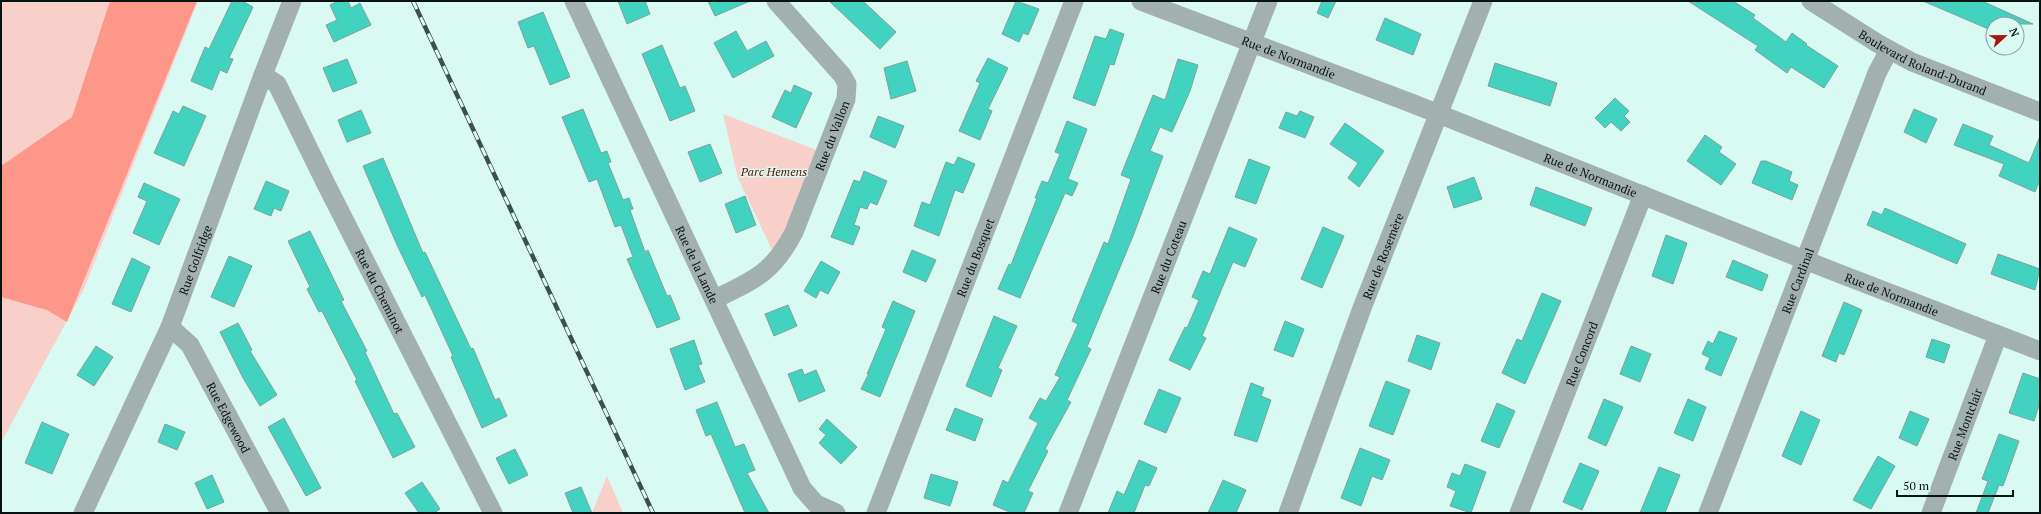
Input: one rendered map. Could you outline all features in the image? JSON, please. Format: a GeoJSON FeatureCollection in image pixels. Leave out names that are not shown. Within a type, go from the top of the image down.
{"type":"FeatureCollection","features":[{"type":"Feature","properties":{"kind":"street","name":"Rue Golfridge"},"geometry":{"type":"LineString","coordinates":[[83,513],[170,327],[263,75],[292,1]]}},
{"type":"Feature","properties":{"kind":"street","name":"Rue de la Lande"},"geometry":{"type":"LineString","coordinates":[[574,1],[715,299],[802,488],[816,504],[836,513]]}},
{"type":"Feature","properties":{"kind":"street","name":"Rue du Vallon"},"geometry":{"type":"LineString","coordinates":[[715,299],[767,271],[784,252],[794,232],[846,99],[847,84],[842,75],[776,1]]}},
{"type":"Feature","properties":{"kind":"street","name":"Rue du Bosquet"},"geometry":{"type":"LineString","coordinates":[[876,513],[1074,1]]}},
{"type":"Feature","properties":{"kind":"street","name":"Rue de Normandie"},"geometry":{"type":"LineString","coordinates":[[1141,1],[1252,42],[1437,114],[1806,261],[2040,351]]}},
{"type":"Feature","properties":{"kind":"street","name":"Rue du Coteau"},"geometry":{"type":"LineString","coordinates":[[1068,513],[1268,1]]}},
{"type":"Feature","properties":{"kind":"street","name":"Rue de Rosemère"},"geometry":{"type":"LineString","coordinates":[[1288,513],[1352,332],[1483,1]]}},
{"type":"Feature","properties":{"kind":"street","name":"Boulevard Roland-Durand"},"geometry":{"type":"LineString","coordinates":[[1811,1],[1889,50],[1940,74],[2040,112]]}},
{"type":"Feature","properties":{"kind":"street","name":"Rue Cardinal"},"geometry":{"type":"LineString","coordinates":[[1708,513],[1877,73],[1889,50]]}},
{"type":"Feature","properties":{"kind":"street","name":"Rue du Cheminot"},"geometry":{"type":"LineString","coordinates":[[263,75],[277,84],[328,189],[493,513]]}},
{"type":"Feature","properties":{"kind":"street","name":"Rue Concord"},"geometry":{"type":"LineString","coordinates":[[1519,513],[1642,195]]}},
{"type":"Feature","properties":{"kind":"street","name":"Rue Edgewood"},"geometry":{"type":"LineString","coordinates":[[170,327],[190,345],[280,513]]}},
{"type":"Feature","properties":{"kind":"street","name":"Rue Montclair"},"geometry":{"type":"LineString","coordinates":[[1931,513],[1998,335]]}},
{"type":"Feature","properties":{"kind":"green space"},"geometry":{"type":"Polygon","coordinates":[[[1,1],[198,1],[84,289],[1,443],[1,1]]]}},
{"type":"Feature","properties":{"kind":"green space","name":"Parc Hemens"},"geometry":{"type":"Polygon","coordinates":[[[723,114],[819,151],[774,254],[738,178],[723,114]]]}},
{"type":"Feature","properties":{"kind":"green space"},"geometry":{"type":"Polygon","coordinates":[[[607,476],[623,513],[592,513],[607,476]]]}},
{"type":"Feature","properties":{"kind":"shaded area"},"geometry":{"type":"Polygon","coordinates":[[[110,1],[197,1],[67,322],[47,310],[1,297],[1,166],[72,117],[110,1]]]}},
{"type":"Feature","properties":{"kind":"building"},"geometry":{"type":"Polygon","coordinates":[[[232,1],[242,1],[253,7],[229,58],[233,59],[227,73],[220,70],[212,90],[191,81],[205,47],[209,49],[232,1]]]}},
{"type":"Feature","properties":{"kind":"building"},"geometry":{"type":"Polygon","coordinates":[[[338,1],[348,1],[351,8],[360,3],[371,25],[334,42],[326,25],[337,20],[330,5],[338,1]]]}},
{"type":"Feature","properties":{"kind":"building"},"geometry":{"type":"Polygon","coordinates":[[[618,1],[645,1],[650,14],[627,24],[618,1]]]}},
{"type":"Feature","properties":{"kind":"building"},"geometry":{"type":"Polygon","coordinates":[[[708,1],[750,1],[715,16],[708,1]]]}},
{"type":"Feature","properties":{"kind":"building"},"geometry":{"type":"Polygon","coordinates":[[[829,1],[863,1],[896,32],[880,49],[829,1]]]}},
{"type":"Feature","properties":{"kind":"building"},"geometry":{"type":"Polygon","coordinates":[[[1016,1],[1039,9],[1028,35],[1023,33],[1019,42],[1002,34],[1016,1]]]}},
{"type":"Feature","properties":{"kind":"building"},"geometry":{"type":"Polygon","coordinates":[[[1322,1],[1336,1],[1328,18],[1317,13],[1322,1]]]}},
{"type":"Feature","properties":{"kind":"building"},"geometry":{"type":"Polygon","coordinates":[[[1688,1],[1733,1],[1755,15],[1753,18],[1786,42],[1792,33],[1807,44],[1806,45],[1838,66],[1824,88],[1791,67],[1787,73],[1755,50],[1758,46],[1688,1]]]}},
{"type":"Feature","properties":{"kind":"building"},"geometry":{"type":"Polygon","coordinates":[[[1923,1],[1982,1],[2015,16],[1985,16],[1985,28],[1923,1]]]}},
{"type":"Feature","properties":{"kind":"building"},"geometry":{"type":"Polygon","coordinates":[[[543,12],[570,77],[550,85],[534,46],[528,48],[518,22],[543,12]]]}},
{"type":"Feature","properties":{"kind":"building"},"geometry":{"type":"Polygon","coordinates":[[[1385,18],[1421,34],[1413,55],[1376,40],[1385,18]]]}},
{"type":"Feature","properties":{"kind":"building"},"geometry":{"type":"Polygon","coordinates":[[[2025,20],[2033,24],[2025,24],[2025,20]]]}},
{"type":"Feature","properties":{"kind":"building"},"geometry":{"type":"Polygon","coordinates":[[[1110,29],[1124,34],[1114,65],[1110,64],[1095,106],[1073,98],[1095,36],[1106,39],[1110,29]]]}},
{"type":"Feature","properties":{"kind":"building"},"geometry":{"type":"Polygon","coordinates":[[[736,31],[747,51],[766,41],[774,56],[733,78],[714,43],[736,31]]]}},
{"type":"Feature","properties":{"kind":"building"},"geometry":{"type":"Polygon","coordinates":[[[662,45],[680,88],[685,86],[695,111],[670,121],[642,54],[662,45]]]}},
{"type":"Feature","properties":{"kind":"building"},"geometry":{"type":"Polygon","coordinates":[[[988,58],[1008,68],[988,109],[992,111],[980,140],[959,131],[980,83],[976,81],[988,58]]]}},
{"type":"Feature","properties":{"kind":"building"},"geometry":{"type":"Polygon","coordinates":[[[347,59],[357,83],[333,92],[323,68],[347,59]]]}},
{"type":"Feature","properties":{"kind":"building"},"geometry":{"type":"Polygon","coordinates":[[[1178,59],[1198,65],[1190,91],[1172,132],[1160,127],[1150,151],[1163,156],[1133,236],[1087,347],[1091,349],[1067,400],[1071,402],[1045,449],[1048,451],[1028,491],[1033,493],[1024,513],[1012,513],[993,505],[1003,480],[1008,483],[1038,423],[1029,418],[1040,398],[1046,401],[1060,377],[1055,375],[1078,324],[1072,321],[1104,242],[1108,244],[1131,179],[1121,175],[1153,95],[1165,100],[1178,59]]]}},
{"type":"Feature","properties":{"kind":"building"},"geometry":{"type":"Polygon","coordinates":[[[907,61],[916,91],[891,99],[884,68],[907,61]]]}},
{"type":"Feature","properties":{"kind":"building"},"geometry":{"type":"Polygon","coordinates":[[[1495,63],[1557,83],[1550,106],[1488,86],[1495,63]]]}},
{"type":"Feature","properties":{"kind":"building"},"geometry":{"type":"Polygon","coordinates":[[[794,85],[812,93],[796,128],[772,117],[785,90],[791,93],[794,85]]]}},
{"type":"Feature","properties":{"kind":"building"},"geometry":{"type":"Polygon","coordinates":[[[1615,98],[1629,111],[1624,116],[1630,122],[1621,131],[1611,122],[1605,128],[1595,118],[1615,98]]]}},
{"type":"Feature","properties":{"kind":"building"},"geometry":{"type":"Polygon","coordinates":[[[183,106],[206,116],[184,166],[154,153],[173,111],[179,114],[183,106]]]}},
{"type":"Feature","properties":{"kind":"building"},"geometry":{"type":"Polygon","coordinates":[[[583,109],[601,153],[607,151],[611,162],[608,163],[623,200],[629,198],[633,209],[630,210],[645,252],[648,250],[667,296],[670,295],[680,319],[657,328],[627,259],[633,257],[621,225],[615,227],[597,179],[589,182],[562,117],[583,109]]]}},
{"type":"Feature","properties":{"kind":"building"},"geometry":{"type":"Polygon","coordinates":[[[1914,109],[1937,119],[1926,143],[1904,132],[1914,109]]]}},
{"type":"Feature","properties":{"kind":"building"},"geometry":{"type":"Polygon","coordinates":[[[361,110],[371,133],[347,142],[338,120],[361,110]]]}},
{"type":"Feature","properties":{"kind":"building"},"geometry":{"type":"Polygon","coordinates":[[[1300,111],[1314,117],[1305,138],[1279,128],[1286,112],[1297,116],[1300,111]]]}},
{"type":"Feature","properties":{"kind":"building"},"geometry":{"type":"Polygon","coordinates":[[[878,116],[904,126],[895,148],[870,137],[878,116]]]}},
{"type":"Feature","properties":{"kind":"building"},"geometry":{"type":"Polygon","coordinates":[[[1067,121],[1087,129],[1068,179],[1078,183],[1072,196],[1065,193],[1020,298],[998,289],[1009,264],[1011,265],[1042,181],[1048,183],[1060,154],[1055,152],[1067,121]]]}},
{"type":"Feature","properties":{"kind":"building"},"geometry":{"type":"Polygon","coordinates":[[[1345,123],[1384,151],[1359,187],[1348,178],[1358,163],[1330,144],[1345,123]]]}},
{"type":"Feature","properties":{"kind":"building"},"geometry":{"type":"Polygon","coordinates":[[[1963,124],[1993,136],[1989,145],[2029,163],[2040,136],[2040,180],[2035,192],[1999,176],[2004,164],[1954,145],[1963,124]]]}},
{"type":"Feature","properties":{"kind":"building"},"geometry":{"type":"Polygon","coordinates":[[[1705,135],[1722,147],[1719,152],[1736,164],[1721,185],[1687,161],[1705,135]]]}},
{"type":"Feature","properties":{"kind":"building"},"geometry":{"type":"Polygon","coordinates":[[[710,144],[722,173],[700,182],[688,152],[710,144]]]}},
{"type":"Feature","properties":{"kind":"building"},"geometry":{"type":"Polygon","coordinates":[[[958,157],[975,164],[963,193],[955,190],[939,236],[914,226],[922,202],[930,205],[946,162],[954,165],[958,157]]]}},
{"type":"Feature","properties":{"kind":"building"},"geometry":{"type":"Polygon","coordinates":[[[383,158],[423,253],[425,252],[471,349],[473,348],[495,400],[499,398],[507,416],[482,428],[451,357],[453,356],[425,295],[422,297],[397,245],[363,166],[383,158]]]}},
{"type":"Feature","properties":{"kind":"building"},"geometry":{"type":"Polygon","coordinates":[[[1249,159],[1270,167],[1256,204],[1235,197],[1249,159]]]}},
{"type":"Feature","properties":{"kind":"building"},"geometry":{"type":"Polygon","coordinates":[[[1761,161],[1766,161],[1792,172],[1789,181],[1798,185],[1792,200],[1752,183],[1761,161]]]}},
{"type":"Feature","properties":{"kind":"building"},"geometry":{"type":"Polygon","coordinates":[[[864,171],[887,181],[877,205],[870,202],[867,209],[860,207],[854,225],[860,227],[853,245],[831,237],[854,180],[860,182],[864,171]]]}},
{"type":"Feature","properties":{"kind":"building"},"geometry":{"type":"Polygon","coordinates":[[[1474,177],[1482,199],[1454,208],[1447,187],[1474,177]]]}},
{"type":"Feature","properties":{"kind":"building"},"geometry":{"type":"Polygon","coordinates":[[[266,181],[289,191],[281,211],[274,208],[271,216],[254,209],[266,181]]]}},
{"type":"Feature","properties":{"kind":"building"},"geometry":{"type":"Polygon","coordinates":[[[144,183],[180,199],[159,245],[133,233],[147,201],[138,197],[144,183]]]}},
{"type":"Feature","properties":{"kind":"building"},"geometry":{"type":"Polygon","coordinates":[[[1536,187],[1592,208],[1585,226],[1530,205],[1536,187]]]}},
{"type":"Feature","properties":{"kind":"building"},"geometry":{"type":"Polygon","coordinates":[[[745,196],[756,225],[736,233],[725,204],[745,196]]]}},
{"type":"Feature","properties":{"kind":"building"},"geometry":{"type":"Polygon","coordinates":[[[1885,208],[1966,244],[1957,264],[1867,225],[1873,211],[1882,215],[1885,208]]]}},
{"type":"Feature","properties":{"kind":"building"},"geometry":{"type":"Polygon","coordinates":[[[1229,227],[1257,239],[1245,267],[1233,262],[1202,336],[1206,338],[1190,370],[1169,360],[1185,327],[1187,328],[1199,300],[1192,297],[1203,271],[1210,274],[1229,227]]]}},
{"type":"Feature","properties":{"kind":"building"},"geometry":{"type":"Polygon","coordinates":[[[1323,227],[1344,236],[1322,288],[1301,279],[1323,227]]]}},
{"type":"Feature","properties":{"kind":"building"},"geometry":{"type":"Polygon","coordinates":[[[310,231],[344,300],[341,301],[367,351],[365,352],[394,414],[397,413],[415,447],[393,458],[355,381],[357,380],[322,311],[319,312],[307,289],[310,287],[288,241],[310,231]]]}},
{"type":"Feature","properties":{"kind":"building"},"geometry":{"type":"Polygon","coordinates":[[[1666,235],[1687,243],[1673,284],[1652,276],[1666,235]]]}},
{"type":"Feature","properties":{"kind":"building"},"geometry":{"type":"Polygon","coordinates":[[[912,250],[936,260],[926,282],[903,272],[912,250]]]}},
{"type":"Feature","properties":{"kind":"building"},"geometry":{"type":"Polygon","coordinates":[[[1998,254],[2040,269],[2035,290],[1991,274],[1998,254]]]}},
{"type":"Feature","properties":{"kind":"building"},"geometry":{"type":"Polygon","coordinates":[[[229,256],[252,266],[234,307],[211,297],[229,256]]]}},
{"type":"Feature","properties":{"kind":"building"},"geometry":{"type":"Polygon","coordinates":[[[132,258],[150,267],[131,312],[112,304],[132,258]]]}},
{"type":"Feature","properties":{"kind":"building"},"geometry":{"type":"Polygon","coordinates":[[[1733,260],[1768,275],[1762,291],[1726,277],[1733,260]]]}},
{"type":"Feature","properties":{"kind":"building"},"geometry":{"type":"Polygon","coordinates":[[[821,261],[840,272],[828,294],[820,290],[816,298],[804,291],[821,261]]]}},
{"type":"Feature","properties":{"kind":"building"},"geometry":{"type":"Polygon","coordinates":[[[1542,293],[1561,301],[1525,384],[1502,373],[1517,339],[1522,341],[1542,293]]]}},
{"type":"Feature","properties":{"kind":"building"},"geometry":{"type":"Polygon","coordinates":[[[893,301],[915,311],[880,397],[861,389],[869,373],[867,374],[886,329],[882,327],[893,301]]]}},
{"type":"Feature","properties":{"kind":"building"},"geometry":{"type":"Polygon","coordinates":[[[1844,302],[1862,310],[1844,355],[1839,353],[1836,362],[1822,356],[1844,302]]]}},
{"type":"Feature","properties":{"kind":"building"},"geometry":{"type":"Polygon","coordinates":[[[788,305],[797,326],[774,336],[765,314],[788,305]]]}},
{"type":"Feature","properties":{"kind":"building"},"geometry":{"type":"Polygon","coordinates":[[[994,316],[1017,326],[998,368],[1002,370],[991,397],[966,386],[994,316]]]}},
{"type":"Feature","properties":{"kind":"building"},"geometry":{"type":"Polygon","coordinates":[[[1285,321],[1304,329],[1293,357],[1274,350],[1285,321]]]}},
{"type":"Feature","properties":{"kind":"building"},"geometry":{"type":"Polygon","coordinates":[[[238,323],[252,350],[250,351],[277,395],[260,406],[243,378],[220,332],[238,323]]]}},
{"type":"Feature","properties":{"kind":"building"},"geometry":{"type":"Polygon","coordinates":[[[1719,331],[1737,338],[1721,376],[1705,369],[1710,358],[1702,354],[1708,341],[1713,344],[1719,331]]]}},
{"type":"Feature","properties":{"kind":"building"},"geometry":{"type":"Polygon","coordinates":[[[1417,335],[1440,343],[1431,370],[1408,361],[1417,335]]]}},
{"type":"Feature","properties":{"kind":"building"},"geometry":{"type":"Polygon","coordinates":[[[1932,339],[1950,345],[1944,363],[1926,357],[1932,339]]]}},
{"type":"Feature","properties":{"kind":"building"},"geometry":{"type":"Polygon","coordinates":[[[694,340],[702,364],[698,365],[705,382],[685,390],[670,349],[694,340]]]}},
{"type":"Feature","properties":{"kind":"building"},"geometry":{"type":"Polygon","coordinates":[[[96,346],[113,357],[94,386],[77,375],[96,346]]]}},
{"type":"Feature","properties":{"kind":"building"},"geometry":{"type":"Polygon","coordinates":[[[1631,346],[1651,354],[1640,382],[1620,374],[1631,346]]]}},
{"type":"Feature","properties":{"kind":"building"},"geometry":{"type":"Polygon","coordinates":[[[802,369],[804,375],[816,370],[825,391],[799,402],[788,374],[802,369]]]}},
{"type":"Feature","properties":{"kind":"building"},"geometry":{"type":"Polygon","coordinates":[[[2023,373],[2040,379],[2040,402],[2034,421],[2009,413],[2023,373]]]}},
{"type":"Feature","properties":{"kind":"building"},"geometry":{"type":"Polygon","coordinates":[[[1386,381],[1410,390],[1393,435],[1369,426],[1386,381]]]}},
{"type":"Feature","properties":{"kind":"building"},"geometry":{"type":"Polygon","coordinates":[[[1251,383],[1264,388],[1261,396],[1271,400],[1257,442],[1234,435],[1251,383]]]}},
{"type":"Feature","properties":{"kind":"building"},"geometry":{"type":"Polygon","coordinates":[[[1159,389],[1181,398],[1166,433],[1144,424],[1159,389]]]}},
{"type":"Feature","properties":{"kind":"building"},"geometry":{"type":"Polygon","coordinates":[[[1604,399],[1623,407],[1606,446],[1588,438],[1604,399]]]}},
{"type":"Feature","properties":{"kind":"building"},"geometry":{"type":"Polygon","coordinates":[[[1688,399],[1706,407],[1693,441],[1674,433],[1688,399]]]}},
{"type":"Feature","properties":{"kind":"building"},"geometry":{"type":"Polygon","coordinates":[[[717,402],[735,447],[744,444],[755,470],[747,473],[769,513],[745,513],[711,434],[706,436],[696,410],[717,402]]]}},
{"type":"Feature","properties":{"kind":"building"},"geometry":{"type":"Polygon","coordinates":[[[1497,403],[1515,411],[1499,448],[1481,441],[1497,403]]]}},
{"type":"Feature","properties":{"kind":"building"},"geometry":{"type":"Polygon","coordinates":[[[955,408],[983,419],[975,441],[946,430],[955,408]]]}},
{"type":"Feature","properties":{"kind":"building"},"geometry":{"type":"Polygon","coordinates":[[[1801,411],[1820,420],[1801,465],[1782,456],[1801,411]]]}},
{"type":"Feature","properties":{"kind":"building"},"geometry":{"type":"Polygon","coordinates":[[[1910,411],[1929,419],[1917,446],[1899,438],[1910,411]]]}},
{"type":"Feature","properties":{"kind":"building"},"geometry":{"type":"Polygon","coordinates":[[[284,418],[321,488],[306,496],[268,427],[284,418]]]}},
{"type":"Feature","properties":{"kind":"building"},"geometry":{"type":"Polygon","coordinates":[[[827,419],[857,447],[841,464],[819,443],[826,435],[819,429],[827,419]]]}},
{"type":"Feature","properties":{"kind":"building"},"geometry":{"type":"Polygon","coordinates":[[[42,422],[69,434],[52,474],[25,463],[42,422]]]}},
{"type":"Feature","properties":{"kind":"building"},"geometry":{"type":"Polygon","coordinates":[[[165,424],[185,432],[177,450],[158,442],[165,424]]]}},
{"type":"Feature","properties":{"kind":"building"},"geometry":{"type":"Polygon","coordinates":[[[1999,434],[2019,441],[2003,486],[1999,485],[1988,513],[1976,513],[1988,481],[1982,479],[1999,434]]]}},
{"type":"Feature","properties":{"kind":"building"},"geometry":{"type":"Polygon","coordinates":[[[1360,448],[1390,460],[1382,480],[1372,476],[1361,506],[1341,498],[1360,448]]]}},
{"type":"Feature","properties":{"kind":"building"},"geometry":{"type":"Polygon","coordinates":[[[515,449],[528,475],[509,484],[496,458],[515,449]]]}},
{"type":"Feature","properties":{"kind":"building"},"geometry":{"type":"Polygon","coordinates":[[[1878,456],[1895,466],[1871,509],[1853,500],[1878,456]]]}},
{"type":"Feature","properties":{"kind":"building"},"geometry":{"type":"Polygon","coordinates":[[[1139,460],[1157,468],[1149,486],[1145,485],[1134,513],[1108,513],[1117,491],[1124,495],[1139,460]]]}},
{"type":"Feature","properties":{"kind":"building"},"geometry":{"type":"Polygon","coordinates":[[[1580,463],[1599,471],[1582,510],[1563,502],[1580,463]]]}},
{"type":"Feature","properties":{"kind":"building"},"geometry":{"type":"Polygon","coordinates":[[[1465,464],[1486,472],[1471,513],[1450,506],[1456,491],[1447,487],[1452,473],[1460,476],[1465,464]]]}},
{"type":"Feature","properties":{"kind":"building"},"geometry":{"type":"Polygon","coordinates":[[[1659,467],[1680,475],[1665,513],[1640,513],[1659,467]]]}},
{"type":"Feature","properties":{"kind":"building"},"geometry":{"type":"Polygon","coordinates":[[[931,474],[958,482],[950,506],[924,498],[931,474]]]}},
{"type":"Feature","properties":{"kind":"building"},"geometry":{"type":"Polygon","coordinates":[[[212,475],[224,502],[207,509],[195,483],[212,475]]]}},
{"type":"Feature","properties":{"kind":"building"},"geometry":{"type":"Polygon","coordinates":[[[1223,480],[1246,490],[1236,513],[1208,513],[1223,480]]]}},
{"type":"Feature","properties":{"kind":"building"},"geometry":{"type":"Polygon","coordinates":[[[422,482],[440,509],[434,513],[419,513],[405,493],[422,482]]]}},
{"type":"Feature","properties":{"kind":"building"},"geometry":{"type":"Polygon","coordinates":[[[581,487],[592,513],[573,513],[565,493],[581,487]]]}},
{"type":"Feature","properties":{"kind":"railway"},"geometry":{"type":"LineString","coordinates":[[413,1],[653,513]]}}]}
